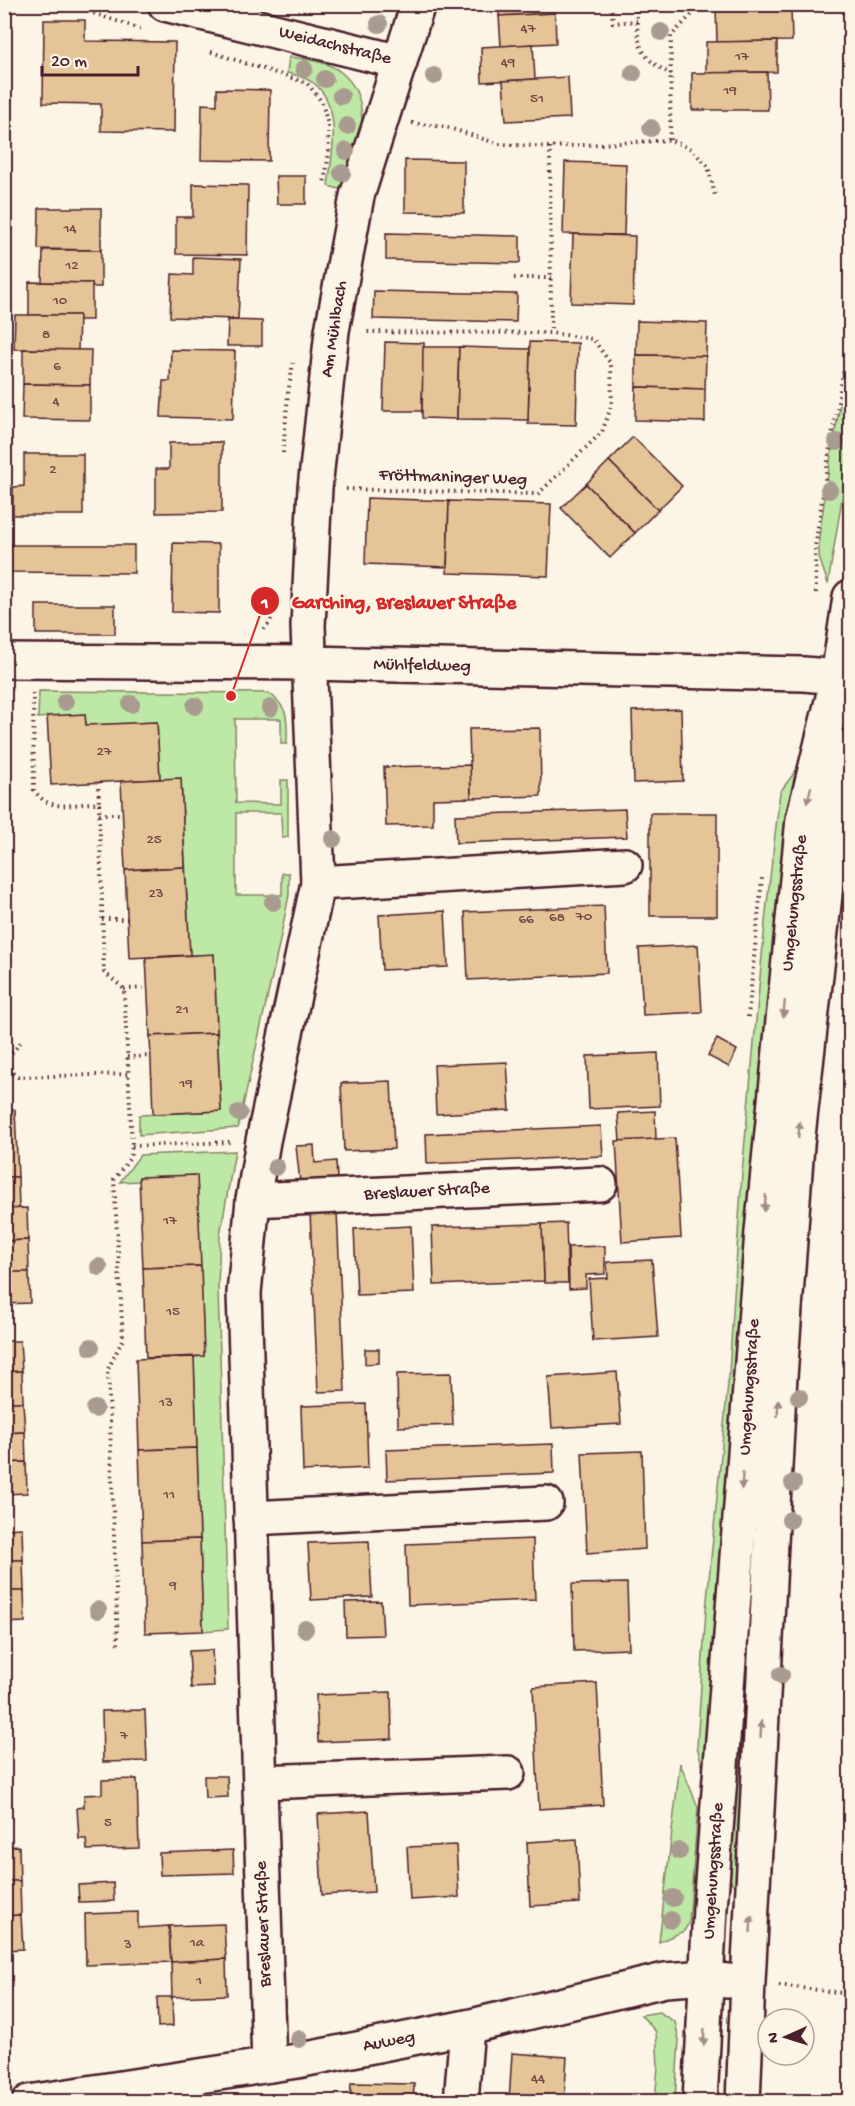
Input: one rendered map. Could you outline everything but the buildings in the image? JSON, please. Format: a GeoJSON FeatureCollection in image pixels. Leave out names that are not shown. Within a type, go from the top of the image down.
{"type":"FeatureCollection","features":[{"type":"Feature","properties":{"kind":"street","name":"Am Mühlbach"},"geometry":{"type":"LineString","coordinates":[[308,663],[315,488],[332,331],[357,196],[418,4]]}},
{"type":"Feature","properties":{"kind":"street","name":"Weidachstraße"},"geometry":{"type":"LineString","coordinates":[[159,19],[400,62]]}},
{"type":"Feature","properties":{"kind":"street","name":"Umgehungsstraße"},"geometry":{"type":"LineString","coordinates":[[700,2102],[712,1884],[762,1232],[797,878],[803,819],[838,677],[850,597]]}},
{"type":"Feature","properties":{"kind":"street","name":"Mühlfeldweg"},"geometry":{"type":"LineString","coordinates":[[18,662],[308,663],[804,674],[838,677]]}},
{"type":"Feature","properties":{"kind":"street","name":"Breslauer Straße"},"geometry":{"type":"LineString","coordinates":[[269,2066],[244,1293],[253,1200],[263,1141],[318,883],[308,663]]}},
{"type":"Feature","properties":{"kind":"street","name":"Umgehungsstraße"},"geometry":{"type":"LineString","coordinates":[[743,2102],[779,1391],[797,1145],[833,824],[838,677]]}},
{"type":"Feature","properties":{"kind":"street"},"geometry":{"type":"LineString","coordinates":[[318,883],[625,865]]}},
{"type":"Feature","properties":{"kind":"street","name":"Breslauer Straße"},"geometry":{"type":"LineString","coordinates":[[253,1200],[600,1184]]}},
{"type":"Feature","properties":{"kind":"street"},"geometry":{"type":"LineString","coordinates":[[251,1518],[546,1503]]}},
{"type":"Feature","properties":{"kind":"street"},"geometry":{"type":"LineString","coordinates":[[260,1782],[508,1773]]}},
{"type":"Feature","properties":{"kind":"street","name":"Auweg"},"geometry":{"type":"LineString","coordinates":[[29,2102],[269,2066],[467,2027],[665,1980],[708,1979],[748,1982]]}},
{"type":"Feature","properties":{"kind":"street"},"geometry":{"type":"LineString","coordinates":[[461,2102],[467,2027]]}},
{"type":"Feature","properties":{"kind":"path"},"geometry":{"type":"LineString","coordinates":[[4,280],[8,272],[9,4]]}},
{"type":"Feature","properties":{"kind":"path"},"geometry":{"type":"LineString","coordinates":[[64,4],[159,19]]}},
{"type":"Feature","properties":{"kind":"path"},"geometry":{"type":"LineString","coordinates":[[611,4],[613,23],[637,21]]}},
{"type":"Feature","properties":{"kind":"path"},"geometry":{"type":"LineString","coordinates":[[636,4],[639,44],[645,57],[671,74]]}},
{"type":"Feature","properties":{"kind":"path"},"geometry":{"type":"LineString","coordinates":[[670,140],[671,36],[702,4]]}},
{"type":"Feature","properties":{"kind":"path"},"geometry":{"type":"LineString","coordinates":[[208,51],[307,83],[322,102],[328,125],[329,153],[323,187]]}},
{"type":"Feature","properties":{"kind":"path"},"geometry":{"type":"LineString","coordinates":[[382,118],[446,127],[498,144],[550,147],[670,140],[691,149],[708,166],[715,196]]}},
{"type":"Feature","properties":{"kind":"path"},"geometry":{"type":"LineString","coordinates":[[550,147],[551,333]]}},
{"type":"Feature","properties":{"kind":"path"},"geometry":{"type":"LineString","coordinates":[[513,278],[551,278]]}},
{"type":"Feature","properties":{"kind":"path","name":"Fröttmaninger Weg"},"geometry":{"type":"LineString","coordinates":[[315,488],[538,494],[602,432],[612,404],[611,364],[593,339],[551,333],[332,331]]}},
{"type":"Feature","properties":{"kind":"path"},"geometry":{"type":"LineString","coordinates":[[282,462],[288,394],[294,359]]}},
{"type":"Feature","properties":{"kind":"path"},"geometry":{"type":"LineString","coordinates":[[258,632],[270,623],[275,605]]}},
{"type":"Feature","properties":{"kind":"path"},"geometry":{"type":"LineString","coordinates":[[18,662],[34,790],[41,800],[52,806],[99,803]]}},
{"type":"Feature","properties":{"kind":"path"},"geometry":{"type":"LineString","coordinates":[[98,782],[104,972],[124,989],[147,988]]}},
{"type":"Feature","properties":{"kind":"path"},"geometry":{"type":"LineString","coordinates":[[99,814],[122,814]]}},
{"type":"Feature","properties":{"kind":"path"},"geometry":{"type":"LineString","coordinates":[[102,919],[128,919]]}},
{"type":"Feature","properties":{"kind":"path"},"geometry":{"type":"LineString","coordinates":[[118,1645],[108,1369],[123,1339],[114,1180],[130,1158],[132,1146],[124,989]]}},
{"type":"Feature","properties":{"kind":"path"},"geometry":{"type":"LineString","coordinates":[[22,1041],[4,1063],[18,1077],[128,1074]]}},
{"type":"Feature","properties":{"kind":"path"},"geometry":{"type":"LineString","coordinates":[[127,1057],[151,1056]]}},
{"type":"Feature","properties":{"kind":"path"},"geometry":{"type":"LineString","coordinates":[[132,1146],[263,1141]]}},
{"type":"Feature","properties":{"kind":"path"},"geometry":{"type":"LineString","coordinates":[[748,1982],[850,1994]]}},
{"type":"Feature","properties":{"kind":"green space"},"geometry":{"type":"Polygon","coordinates":[[[289,57],[317,61],[330,66],[342,73],[353,85],[362,114],[359,145],[347,191],[328,186],[333,147],[333,120],[325,96],[314,83],[303,77],[287,73],[289,57]]]}},
{"type":"Feature","properties":{"kind":"green space"},"geometry":{"type":"Polygon","coordinates":[[[850,350],[850,450],[828,584],[819,557],[819,537],[850,350]]]}},
{"type":"Feature","properties":{"kind":"green space"},"geometry":{"type":"Polygon","coordinates":[[[39,691],[269,693],[284,710],[287,721],[287,744],[281,744],[281,719],[235,719],[236,803],[281,804],[281,780],[288,780],[288,837],[282,838],[281,813],[236,813],[236,895],[282,895],[282,873],[289,873],[289,895],[278,950],[238,1128],[139,1135],[139,1115],[221,1111],[214,955],[190,955],[181,778],[160,779],[157,722],[86,725],[85,714],[38,718],[39,691]]]}},
{"type":"Feature","properties":{"kind":"green space"},"geometry":{"type":"Polygon","coordinates":[[[800,765],[712,1799],[697,1747],[706,1610],[729,1373],[742,1173],[766,912],[780,792],[800,765]]]}},
{"type":"Feature","properties":{"kind":"green space"},"geometry":{"type":"Polygon","coordinates":[[[235,1151],[220,1235],[218,1288],[228,1629],[203,1631],[194,1357],[204,1356],[197,1175],[140,1177],[140,1181],[120,1182],[140,1155],[235,1151]]]}},
{"type":"Feature","properties":{"kind":"green space"},"geometry":{"type":"Polygon","coordinates":[[[762,1388],[742,1880],[733,1884],[729,1878],[762,1388]]]}},
{"type":"Feature","properties":{"kind":"green space"},"geometry":{"type":"Polygon","coordinates":[[[680,1763],[698,1807],[689,1923],[684,1931],[659,1942],[680,1763]]]}},
{"type":"Feature","properties":{"kind":"green space"},"geometry":{"type":"Polygon","coordinates":[[[659,2012],[675,2022],[679,2040],[675,2101],[655,2101],[658,2066],[656,2032],[641,2015],[659,2012]]]}},
{"type":"Feature","properties":{"kind":"place","name":"Garching, Breslauer Straße"},"geometry":{"type":"Point","coordinates":[231,696]}}]}
